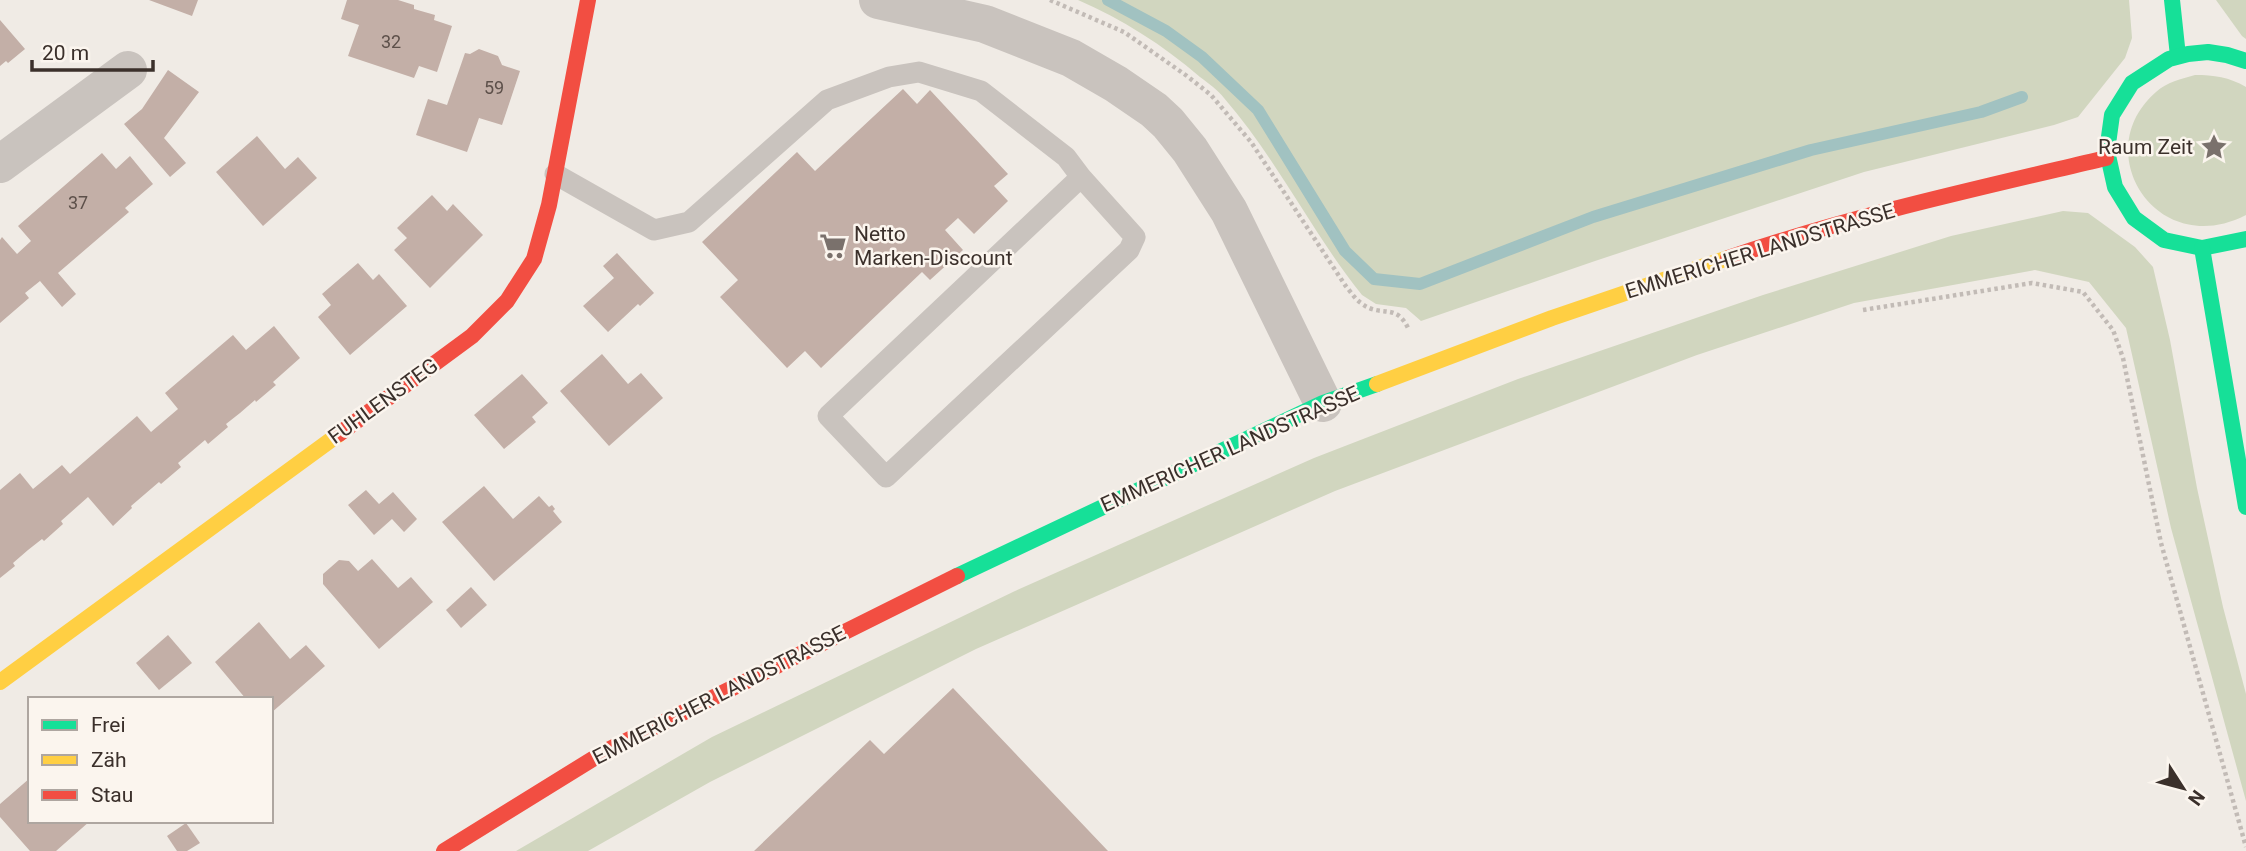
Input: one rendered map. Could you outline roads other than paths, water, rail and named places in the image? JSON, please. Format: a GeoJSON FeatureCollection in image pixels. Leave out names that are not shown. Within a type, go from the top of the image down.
{"type":"FeatureCollection","features":[{"type":"Feature","properties":{"kind":"main road","name":"FUHLENSTEG"},"geometry":{"type":"LineString","coordinates":[[0,682],[472,336],[507,301],[534,259],[549,205],[588,0]]}},
{"type":"Feature","properties":{"kind":"main road"},"geometry":{"type":"LineString","coordinates":[[2172,0],[2178,56]]}},
{"type":"Feature","properties":{"kind":"main road"},"geometry":{"type":"LineString","coordinates":[[2246,61],[2213,52],[2178,56],[2153,67],[2132,84],[2111,118],[2106,158],[2113,186],[2123,205],[2148,231],[2174,243],[2202,248],[2218,247],[2246,239]]}},
{"type":"Feature","properties":{"kind":"main road","name":"EMMERICHER LANDSTRASSE"},"geometry":{"type":"LineString","coordinates":[[444,851],[616,746],[936,586],[1323,402],[1552,318],[1766,245],[1932,199],[2106,158]]}},
{"type":"Feature","properties":{"kind":"main road"},"geometry":{"type":"LineString","coordinates":[[2202,248],[2246,507]]}},
{"type":"Feature","properties":{"kind":"street"},"geometry":{"type":"LineString","coordinates":[[878,0],[985,23],[1071,58],[1115,84],[1161,117],[1190,150],[1229,211],[1323,402]]}},
{"type":"Feature","properties":{"kind":"street"},"geometry":{"type":"LineString","coordinates":[[0,164],[128,70]]}},
{"type":"Feature","properties":{"kind":"lane"},"geometry":{"type":"LineString","coordinates":[[555,174],[654,230],[689,222],[827,100],[889,77],[919,72],[981,91],[1066,157],[1135,237],[1129,250],[886,477],[828,416],[1081,177]]}},
{"type":"Feature","properties":{"kind":"waterway"},"geometry":{"type":"LineString","coordinates":[[1108,0],[1166,31],[1202,57],[1258,110],[1345,251],[1374,279],[1420,284],[1593,217],[1811,150],[1981,112],[2022,97]]}},
{"type":"Feature","properties":{"kind":"place","name":"Raum Zeit"},"geometry":{"type":"Point","coordinates":[2214,147]}},
{"type":"Feature","properties":{"kind":"place","name":"Netto Marken-Discount"},"geometry":{"type":"Point","coordinates":[833,246]}}]}
